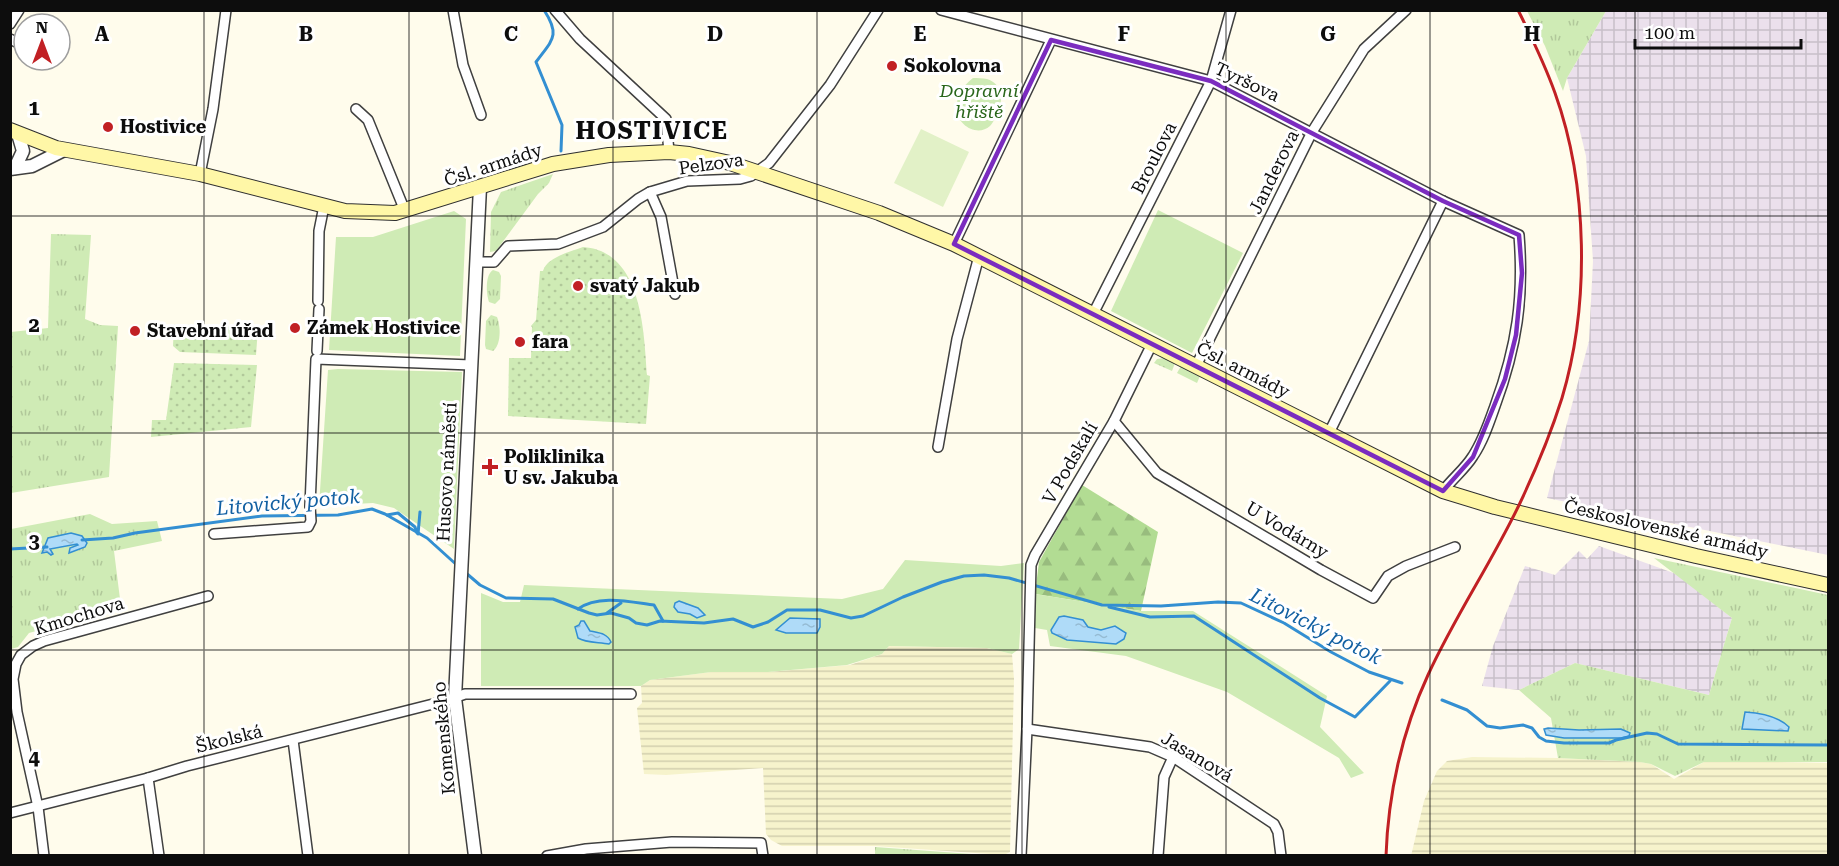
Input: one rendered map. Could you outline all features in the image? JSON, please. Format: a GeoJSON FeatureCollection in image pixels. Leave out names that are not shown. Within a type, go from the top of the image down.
{"type":"FeatureCollection","features":[{"type":"Feature","properties":{"kind":"main road","name":"Čsl. armády"},"geometry":{"type":"LineString","coordinates":[[14,132],[64,150],[200,174],[324,206],[363,213],[405,211],[533,169],[572,160],[619,154],[669,152],[709,158],[889,216],[954,244],[1443,491],[1495,507]]}},
{"type":"Feature","properties":{"kind":"main road","name":"Československé armády"},"geometry":{"type":"LineString","coordinates":[[1495,507],[1696,556],[1828,585]]}},
{"type":"Feature","properties":{"kind":"street"},"geometry":{"type":"LineString","coordinates":[[10,24],[19,10]]}},
{"type":"Feature","properties":{"kind":"street"},"geometry":{"type":"LineString","coordinates":[[200,174],[213,109],[226,10]]}},
{"type":"Feature","properties":{"kind":"street"},"geometry":{"type":"LineString","coordinates":[[453,10],[463,65],[481,115]]}},
{"type":"Feature","properties":{"kind":"street"},"geometry":{"type":"LineString","coordinates":[[555,10],[580,39],[666,118],[669,152]]}},
{"type":"Feature","properties":{"kind":"street"},"geometry":{"type":"LineString","coordinates":[[758,172],[769,163],[830,85],[878,10]]}},
{"type":"Feature","properties":{"kind":"street","name":"Tyršova"},"geometry":{"type":"LineString","coordinates":[[941,10],[1211,81],[1443,201],[1519,235],[1522,273],[1516,335],[1505,379],[1488,427],[1473,457],[1443,491]]}},
{"type":"Feature","properties":{"kind":"street","name":"Broulova"},"geometry":{"type":"LineString","coordinates":[[1093,314],[1211,81],[1231,10]]}},
{"type":"Feature","properties":{"kind":"street","name":"Janderova"},"geometry":{"type":"LineString","coordinates":[[1196,366],[1312,132],[1364,49],[1406,10]]}},
{"type":"Feature","properties":{"kind":"street"},"geometry":{"type":"LineString","coordinates":[[954,244],[1051,40]]}},
{"type":"Feature","properties":{"kind":"street"},"geometry":{"type":"LineString","coordinates":[[356,109],[368,120],[405,211]]}},
{"type":"Feature","properties":{"kind":"street"},"geometry":{"type":"LineString","coordinates":[[13,168],[23,151],[14,132]]}},
{"type":"Feature","properties":{"kind":"street"},"geometry":{"type":"LineString","coordinates":[[13,168],[32,166],[64,150]]}},
{"type":"Feature","properties":{"kind":"street","name":"Pelzova"},"geometry":{"type":"LineString","coordinates":[[476,262],[494,262],[508,246],[558,244],[603,227],[650,192],[687,181],[729,181],[758,172]]}},
{"type":"Feature","properties":{"kind":"street","name":"Husovo náměstí"},"geometry":{"type":"LineString","coordinates":[[460,581],[480,187]]}},
{"type":"Feature","properties":{"kind":"street"},"geometry":{"type":"LineString","coordinates":[[650,192],[661,217],[675,294]]}},
{"type":"Feature","properties":{"kind":"street"},"geometry":{"type":"LineString","coordinates":[[1329,434],[1443,201]]}},
{"type":"Feature","properties":{"kind":"street"},"geometry":{"type":"LineString","coordinates":[[317,351],[319,231],[324,206]]}},
{"type":"Feature","properties":{"kind":"street"},"geometry":{"type":"LineString","coordinates":[[938,447],[957,339],[979,256]]}},
{"type":"Feature","properties":{"kind":"street","name":"V Podskalí"},"geometry":{"type":"LineString","coordinates":[[1020,855],[1028,729],[1031,573],[1035,555],[1113,422],[1152,344]]}},
{"type":"Feature","properties":{"kind":"street"},"geometry":{"type":"LineString","coordinates":[[214,534],[308,527],[311,521],[316,359],[471,365]]}},
{"type":"Feature","properties":{"kind":"street","name":"U Vodárny"},"geometry":{"type":"LineString","coordinates":[[1113,422],[1156,473],[1373,598],[1389,576],[1406,566],[1455,547]]}},
{"type":"Feature","properties":{"kind":"street","name":"Komenského"},"geometry":{"type":"LineString","coordinates":[[460,581],[455,698],[475,855]]}},
{"type":"Feature","properties":{"kind":"street","name":"Kmochova"},"geometry":{"type":"LineString","coordinates":[[44,855],[38,807],[17,712],[13,679],[16,664],[21,655],[44,641],[208,596]]}},
{"type":"Feature","properties":{"kind":"street","name":"Školská"},"geometry":{"type":"LineString","coordinates":[[10,813],[471,693],[632,694]]}},
{"type":"Feature","properties":{"kind":"street","name":"Jasanová"},"geometry":{"type":"LineString","coordinates":[[1028,729],[1141,745],[1173,758],[1274,824],[1278,832],[1281,855]]}},
{"type":"Feature","properties":{"kind":"street"},"geometry":{"type":"LineString","coordinates":[[293,740],[308,855]]}},
{"type":"Feature","properties":{"kind":"street"},"geometry":{"type":"LineString","coordinates":[[1158,855],[1164,777],[1173,758]]}},
{"type":"Feature","properties":{"kind":"street"},"geometry":{"type":"LineString","coordinates":[[148,778],[159,855]]}},
{"type":"Feature","properties":{"kind":"street"},"geometry":{"type":"LineString","coordinates":[[547,855],[586,849],[672,842],[761,843],[763,855]]}},
{"type":"Feature","properties":{"kind":"highlighted area"},"geometry":{"type":"Polygon","coordinates":[[[1051,40],[1211,81],[1443,201],[1519,235],[1522,273],[1516,335],[1505,379],[1473,457],[1443,491],[954,244],[1051,40]]]}},
{"type":"Feature","properties":{"kind":"shaded area"},"geometry":{"type":"Polygon","coordinates":[[[1606,11],[1828,11],[1828,555],[1547,498],[1589,341],[1593,261],[1586,156],[1567,78],[1606,11]]]}},
{"type":"Feature","properties":{"kind":"shaded area"},"geometry":{"type":"Polygon","coordinates":[[[1599,546],[1679,575],[1732,618],[1709,695],[1575,663],[1519,690],[1482,686],[1493,646],[1525,566],[1555,575],[1579,551],[1587,559],[1599,546]]]}},
{"type":"Feature","properties":{"kind":"shaded area"},"geometry":{"type":"Polygon","coordinates":[[[889,646],[987,648],[1012,654],[1014,679],[1010,852],[1004,855],[875,846],[782,846],[766,834],[763,768],[666,775],[644,774],[637,708],[642,703],[641,686],[650,680],[711,672],[768,672],[850,665],[882,654],[889,646]]]}},
{"type":"Feature","properties":{"kind":"shaded area"},"geometry":{"type":"Polygon","coordinates":[[[1472,757],[1640,762],[1651,764],[1674,779],[1704,762],[1828,763],[1828,855],[1411,856],[1424,801],[1437,771],[1447,761],[1472,757]]]}},
{"type":"Feature","properties":{"kind":"green space"},"geometry":{"type":"Polygon","coordinates":[[[1527,11],[1606,11],[1567,78],[1563,91],[1545,46],[1527,11]]]}},
{"type":"Feature","properties":{"kind":"green space","name":"Dopravní hřiště"},"geometry":{"type":"Polygon","coordinates":[[[973,78],[992,81],[1001,93],[1001,103],[993,122],[990,126],[980,130],[964,125],[957,109],[960,92],[973,78]]]}},
{"type":"Feature","properties":{"kind":"green space"},"geometry":{"type":"Polygon","coordinates":[[[921,129],[969,152],[943,207],[894,183],[921,129]]]}},
{"type":"Feature","properties":{"kind":"green space"},"geometry":{"type":"Polygon","coordinates":[[[553,174],[549,183],[538,194],[496,251],[490,252],[491,212],[501,192],[553,174]]]}},
{"type":"Feature","properties":{"kind":"green space"},"geometry":{"type":"Polygon","coordinates":[[[1158,210],[1243,253],[1192,353],[1111,311],[1158,210]]]}},
{"type":"Feature","properties":{"kind":"green space"},"geometry":{"type":"Polygon","coordinates":[[[454,211],[466,219],[460,356],[329,350],[336,237],[373,237],[454,211]]]}},
{"type":"Feature","properties":{"kind":"green space"},"geometry":{"type":"Polygon","coordinates":[[[51,234],[91,235],[85,319],[100,325],[118,326],[109,477],[11,493],[11,332],[48,328],[51,234]]]}},
{"type":"Feature","properties":{"kind":"green space"},"geometry":{"type":"Polygon","coordinates":[[[583,247],[603,252],[617,262],[636,296],[644,337],[647,375],[650,376],[646,424],[508,416],[509,358],[531,358],[531,326],[536,320],[540,271],[543,271],[545,266],[554,259],[583,247]]]}},
{"type":"Feature","properties":{"kind":"green space"},"geometry":{"type":"Polygon","coordinates":[[[493,270],[499,272],[501,276],[500,299],[495,304],[489,302],[487,289],[487,280],[493,270]]]}},
{"type":"Feature","properties":{"kind":"green space"},"geometry":{"type":"Polygon","coordinates":[[[491,315],[497,317],[500,331],[498,345],[493,351],[486,349],[485,345],[486,321],[491,315]]]}},
{"type":"Feature","properties":{"kind":"green space"},"geometry":{"type":"Polygon","coordinates":[[[174,324],[258,328],[256,355],[180,352],[173,346],[174,324]]]}},
{"type":"Feature","properties":{"kind":"green space"},"geometry":{"type":"Polygon","coordinates":[[[1164,358],[1175,363],[1172,371],[1154,363],[1157,359],[1164,358]]]}},
{"type":"Feature","properties":{"kind":"green space"},"geometry":{"type":"Polygon","coordinates":[[[174,363],[257,365],[251,427],[151,437],[152,420],[166,420],[174,363]]]}},
{"type":"Feature","properties":{"kind":"green space"},"geometry":{"type":"Polygon","coordinates":[[[1181,366],[1200,376],[1197,383],[1177,373],[1181,366]]]}},
{"type":"Feature","properties":{"kind":"green space"},"geometry":{"type":"Polygon","coordinates":[[[328,370],[462,372],[454,549],[394,508],[373,503],[319,506],[328,370]]]}},
{"type":"Feature","properties":{"kind":"green space"},"geometry":{"type":"Polygon","coordinates":[[[1082,485],[1158,532],[1141,611],[1035,594],[1039,562],[1082,485]]]}},
{"type":"Feature","properties":{"kind":"green space"},"geometry":{"type":"Polygon","coordinates":[[[90,514],[112,524],[157,521],[162,541],[114,551],[121,607],[29,633],[18,647],[11,649],[11,529],[90,514]]]}},
{"type":"Feature","properties":{"kind":"green space"},"geometry":{"type":"Polygon","coordinates":[[[1654,558],[1828,595],[1828,762],[1704,762],[1675,776],[1651,764],[1640,762],[1558,758],[1551,718],[1519,690],[1575,663],[1709,695],[1732,618],[1654,558]]]}},
{"type":"Feature","properties":{"kind":"green space"},"geometry":{"type":"Polygon","coordinates":[[[905,560],[1001,566],[1024,563],[1019,649],[1012,654],[987,648],[889,646],[882,654],[847,665],[768,672],[711,672],[650,680],[641,686],[481,686],[481,593],[503,602],[520,602],[524,585],[842,599],[883,589],[905,560]]]}},
{"type":"Feature","properties":{"kind":"green space"},"geometry":{"type":"Polygon","coordinates":[[[1035,594],[1141,611],[1193,611],[1327,696],[1320,727],[1364,773],[1351,778],[1339,758],[1227,692],[1126,656],[1050,646],[1047,630],[1035,628],[1035,594]]]}},
{"type":"Feature","properties":{"kind":"green space"},"geometry":{"type":"Polygon","coordinates":[[[875,847],[985,855],[875,855],[875,847]]]}},
{"type":"Feature","properties":{"kind":"water"},"geometry":{"type":"Polygon","coordinates":[[[71,533],[82,536],[87,543],[85,547],[69,553],[70,548],[77,544],[50,549],[53,554],[51,555],[47,552],[42,553],[48,538],[71,533]]]}},
{"type":"Feature","properties":{"kind":"water"},"geometry":{"type":"Polygon","coordinates":[[[679,601],[698,608],[705,615],[697,618],[678,612],[674,607],[679,601]]]}},
{"type":"Feature","properties":{"kind":"water"},"geometry":{"type":"Polygon","coordinates":[[[1059,617],[1083,620],[1088,627],[1101,630],[1115,626],[1126,633],[1124,639],[1116,644],[1067,640],[1052,633],[1051,630],[1059,617]]]}},
{"type":"Feature","properties":{"kind":"water"},"geometry":{"type":"Polygon","coordinates":[[[790,618],[820,619],[820,627],[817,633],[786,633],[776,630],[790,618]]]}},
{"type":"Feature","properties":{"kind":"water"},"geometry":{"type":"Polygon","coordinates":[[[584,621],[590,631],[605,635],[611,642],[609,644],[578,638],[575,627],[584,621]]]}},
{"type":"Feature","properties":{"kind":"water"},"geometry":{"type":"Polygon","coordinates":[[[1745,712],[1774,718],[1785,723],[1789,727],[1788,731],[1742,729],[1745,712]]]}},
{"type":"Feature","properties":{"kind":"water"},"geometry":{"type":"Polygon","coordinates":[[[1544,729],[1621,729],[1630,733],[1629,736],[1621,738],[1564,738],[1546,735],[1544,729]]]}},
{"type":"Feature","properties":{"kind":"waterway"},"geometry":{"type":"LineString","coordinates":[[544,10],[553,32],[550,43],[536,62],[562,125],[561,151]]}},
{"type":"Feature","properties":{"kind":"waterway","name":"Litovický potok"},"geometry":{"type":"LineString","coordinates":[[82,540],[113,538],[262,516],[338,515],[372,509],[427,538],[459,567]]}},
{"type":"Feature","properties":{"kind":"waterway"},"geometry":{"type":"LineString","coordinates":[[418,534],[420,512]]}},
{"type":"Feature","properties":{"kind":"waterway"},"geometry":{"type":"LineString","coordinates":[[387,515],[398,513],[415,527],[417,533]]}},
{"type":"Feature","properties":{"kind":"waterway","name":"Litovický potok"},"geometry":{"type":"LineString","coordinates":[[10,549],[47,547]]}},
{"type":"Feature","properties":{"kind":"waterway","name":"Litovický potok"},"geometry":{"type":"LineString","coordinates":[[466,573],[480,585],[506,598],[553,599],[589,613],[597,615],[611,613],[647,625],[660,621],[704,623],[733,619],[753,627],[768,622],[787,610],[820,610],[851,618],[863,616],[942,582],[964,576],[984,575],[1009,578],[1102,605],[1161,606],[1218,602],[1241,603],[1284,623],[1369,672],[1402,683]]}},
{"type":"Feature","properties":{"kind":"waterway"},"geometry":{"type":"LineString","coordinates":[[578,609],[586,604],[605,600],[635,602],[654,605],[663,621]]}},
{"type":"Feature","properties":{"kind":"waterway"},"geometry":{"type":"LineString","coordinates":[[607,613],[621,603]]}},
{"type":"Feature","properties":{"kind":"waterway"},"geometry":{"type":"LineString","coordinates":[[1109,607],[1150,617],[1194,616],[1320,698],[1355,717],[1390,681]]}},
{"type":"Feature","properties":{"kind":"waterway","name":"Litovický potok"},"geometry":{"type":"LineString","coordinates":[[1442,700],[1467,710],[1487,726],[1500,728],[1523,725],[1532,728],[1539,737],[1546,741],[1609,743],[1647,733],[1657,734],[1678,744],[1828,745]]}},
{"type":"Feature","properties":{"kind":"railway"},"geometry":{"type":"LineString","coordinates":[[1386,856],[1393,787],[1411,718],[1428,675],[1509,525],[1537,464],[1562,398],[1577,324],[1581,284],[1581,245],[1574,166],[1555,93],[1518,10]]}},
{"type":"Feature","properties":{"kind":"place","name":"Sokolovna"},"geometry":{"type":"Point","coordinates":[892,66]}},
{"type":"Feature","properties":{"kind":"place","name":"Hostivice"},"geometry":{"type":"Point","coordinates":[108,127]}},
{"type":"Feature","properties":{"kind":"place","name":"svatý Jakub"},"geometry":{"type":"Point","coordinates":[578,286]}},
{"type":"Feature","properties":{"kind":"place","name":"Zámek Hostivice"},"geometry":{"type":"Point","coordinates":[295,328]}},
{"type":"Feature","properties":{"kind":"place","name":"Stavební úřad"},"geometry":{"type":"Point","coordinates":[135,331]}},
{"type":"Feature","properties":{"kind":"place","name":"fara"},"geometry":{"type":"Point","coordinates":[520,342]}},
{"type":"Feature","properties":{"kind":"place","name":"Poliklinika U sv. Jakuba"},"geometry":{"type":"Point","coordinates":[490,467]}},
{"type":"Feature","properties":{"kind":"district","name":"HOSTIVICE"},"geometry":{"type":"Point","coordinates":[652,131]}}]}
